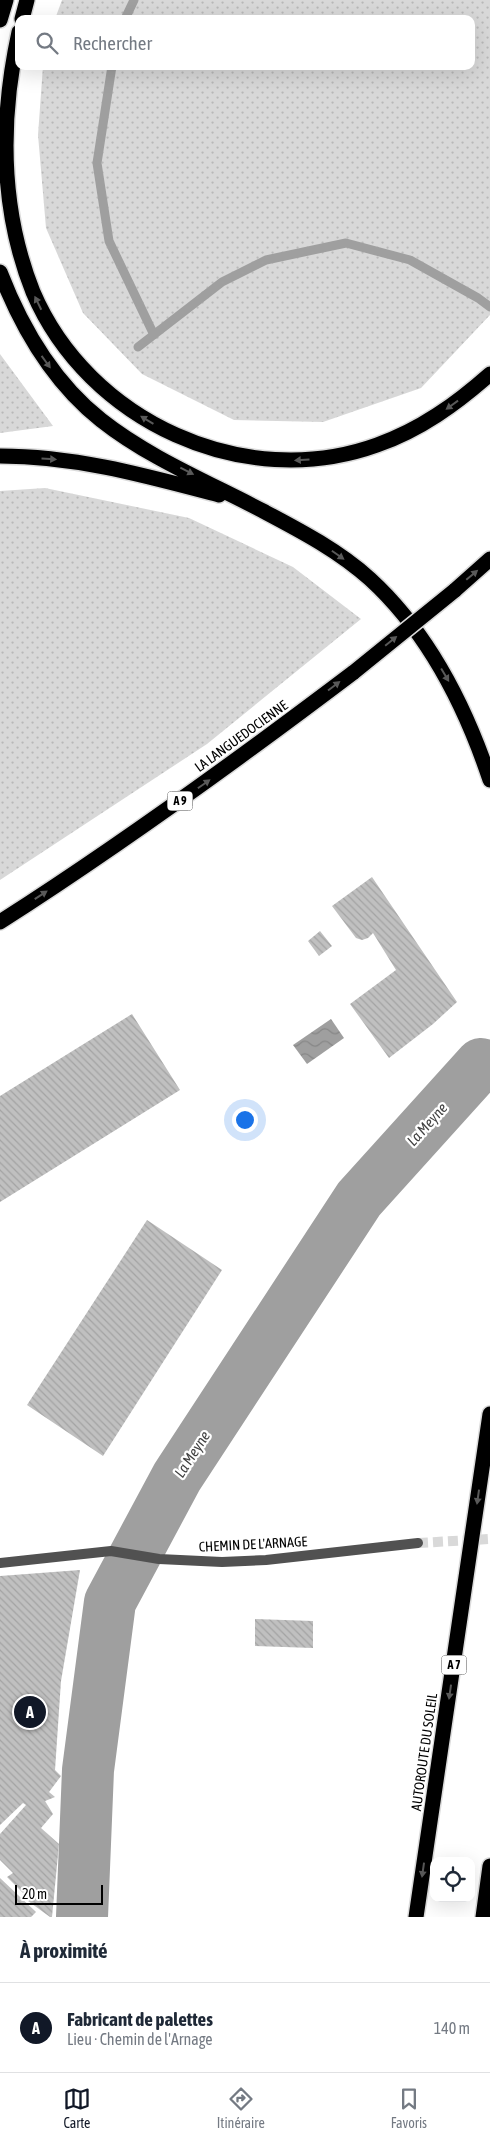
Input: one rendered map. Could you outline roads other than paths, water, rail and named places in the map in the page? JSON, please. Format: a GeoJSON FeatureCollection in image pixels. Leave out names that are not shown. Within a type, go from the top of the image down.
{"type":"FeatureCollection","features":[{"type":"Feature","properties":{"kind":"highway"},"geometry":{"type":"LineString","coordinates":[[0,20],[6,0]]}},
{"type":"Feature","properties":{"kind":"highway"},"geometry":{"type":"LineString","coordinates":[[23,15],[27,0]]}},
{"type":"Feature","properties":{"kind":"highway"},"geometry":{"type":"LineString","coordinates":[[15,52],[7,93],[3,138],[8,206],[14,239],[32,292],[48,321],[76,361],[114,398],[157,426],[190,442],[257,459],[304,460],[350,453],[376,445],[414,429],[453,405],[490,374]]}},
{"type":"Feature","properties":{"kind":"highway"},"geometry":{"type":"LineString","coordinates":[[0,272],[23,325],[39,352],[60,380],[101,420],[138,444],[297,529],[335,552],[369,578],[396,604],[430,649],[450,684],[476,737],[490,780]]}},
{"type":"Feature","properties":{"kind":"highway"},"geometry":{"type":"LineString","coordinates":[[0,456],[66,460],[102,465],[244,501]]}},
{"type":"Feature","properties":{"kind":"highway","name":"LA LANGUEDOCIENNE"},"geometry":{"type":"LineString","coordinates":[[0,922],[145,825],[217,774],[354,672],[490,559]]}},
{"type":"Feature","properties":{"kind":"highway","name":"AUTOROUTE DU SOLEIL"},"geometry":{"type":"LineString","coordinates":[[416,1917],[490,1414]]}},
{"type":"Feature","properties":{"kind":"highway"},"geometry":{"type":"LineString","coordinates":[[483,1917],[490,1866]]}},
{"type":"Feature","properties":{"kind":"street","name":"CHEMIN DE L'ARNAGE"},"geometry":{"type":"LineString","coordinates":[[0,1563],[111,1551],[159,1559],[222,1562],[266,1560],[418,1543]]}},
{"type":"Feature","properties":{"kind":"water"},"geometry":{"type":"Polygon","coordinates":[[[331,1019],[344,1038],[307,1064],[293,1045],[331,1019]]]}},
{"type":"Feature","properties":{"kind":"waterway"},"geometry":{"type":"LineString","coordinates":[[127,15],[134,0]]}},
{"type":"Feature","properties":{"kind":"waterway"},"geometry":{"type":"LineString","coordinates":[[111,70],[97,163],[109,241],[154,335]]}},
{"type":"Feature","properties":{"kind":"waterway"},"geometry":{"type":"LineString","coordinates":[[138,347],[222,282],[266,260],[346,243],[410,260],[478,298],[490,307]]}},
{"type":"Feature","properties":{"kind":"waterway","name":"La Meyne"},"geometry":{"type":"LineString","coordinates":[[82,1917],[88,1770],[110,1602],[177,1477],[359,1199],[481,1064]]}},
{"type":"Feature","properties":{"kind":"tunnel"},"geometry":{"type":"LineString","coordinates":[[418,1543],[490,1539]]}},
{"type":"Feature","properties":{"kind":"place","name":"Fabricant de palettes"},"geometry":{"type":"Point","coordinates":[30,1712]}}]}
